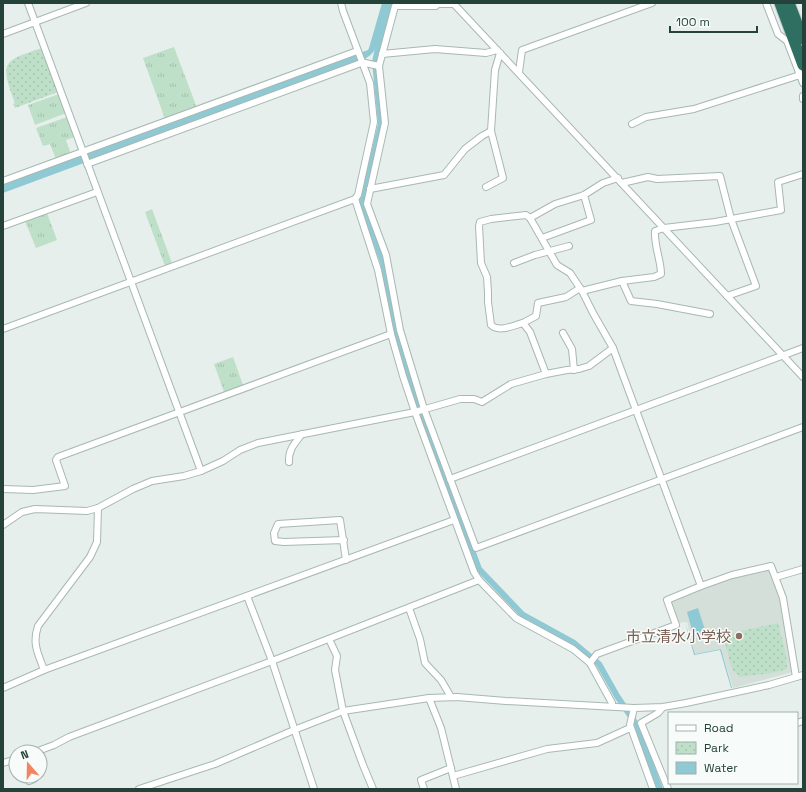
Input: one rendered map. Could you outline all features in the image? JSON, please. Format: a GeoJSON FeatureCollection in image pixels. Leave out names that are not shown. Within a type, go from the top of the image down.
{"type":"FeatureCollection","features":[{"type":"Feature","properties":{"kind":"highway"},"geometry":{"type":"LineString","coordinates":[[780,3],[798,33]]}},
{"type":"Feature","properties":{"kind":"highway"},"geometry":{"type":"LineString","coordinates":[[789,3],[798,33],[801,70]]}},
{"type":"Feature","properties":{"kind":"street"},"geometry":{"type":"LineString","coordinates":[[28,3],[200,471]]}},
{"type":"Feature","properties":{"kind":"street"},"geometry":{"type":"LineString","coordinates":[[3,34],[86,3]]}},
{"type":"Feature","properties":{"kind":"street"},"geometry":{"type":"LineString","coordinates":[[3,329],[355,199],[358,195],[374,122],[370,83],[357,51],[341,3]]}},
{"type":"Feature","properties":{"kind":"street"},"geometry":{"type":"LineString","coordinates":[[803,378],[454,3],[437,4],[436,6],[395,6],[379,66],[385,123],[367,204],[387,260],[400,330],[424,409],[476,548],[803,427]]}},
{"type":"Feature","properties":{"kind":"street"},"geometry":{"type":"LineString","coordinates":[[519,72],[522,50],[652,3]]}},
{"type":"Feature","properties":{"kind":"street"},"geometry":{"type":"LineString","coordinates":[[766,3],[778,34],[787,41],[801,70],[803,83]]}},
{"type":"Feature","properties":{"kind":"street"},"geometry":{"type":"LineString","coordinates":[[382,54],[435,49],[486,53],[499,52]]}},
{"type":"Feature","properties":{"kind":"street"},"geometry":{"type":"LineString","coordinates":[[3,181],[357,51]]}},
{"type":"Feature","properties":{"kind":"street"},"geometry":{"type":"LineString","coordinates":[[486,187],[503,178],[491,131],[492,95],[499,52]]}},
{"type":"Feature","properties":{"kind":"street"},"geometry":{"type":"LineString","coordinates":[[87,164],[362,63],[379,66]]}},
{"type":"Feature","properties":{"kind":"street"},"geometry":{"type":"LineString","coordinates":[[632,124],[646,116],[694,109],[801,70]]}},
{"type":"Feature","properties":{"kind":"street"},"geometry":{"type":"LineString","coordinates":[[370,189],[444,175],[465,149],[491,131]]}},
{"type":"Feature","properties":{"kind":"street"},"geometry":{"type":"LineString","coordinates":[[701,586],[612,348],[581,289],[570,273],[557,265],[530,218],[526,215],[491,219],[480,222],[479,226],[481,263],[487,277],[491,325],[494,328],[500,329],[524,323],[536,316],[538,303],[566,297],[581,289],[622,281],[654,277],[661,274],[661,267],[654,239],[655,232],[664,228],[731,219],[782,210],[778,182],[803,174]]}},
{"type":"Feature","properties":{"kind":"street"},"geometry":{"type":"LineString","coordinates":[[530,218],[555,204],[584,195],[603,184],[620,180],[648,177],[657,179],[720,176],[731,219],[756,286],[727,296]]}},
{"type":"Feature","properties":{"kind":"street"},"geometry":{"type":"LineString","coordinates":[[3,226],[97,192]]}},
{"type":"Feature","properties":{"kind":"street"},"geometry":{"type":"LineString","coordinates":[[542,238],[591,220],[584,195]]}},
{"type":"Feature","properties":{"kind":"street"},"geometry":{"type":"LineString","coordinates":[[355,199],[377,265],[391,334],[415,412],[474,572],[479,580],[516,618],[573,649],[591,663],[612,703]]}},
{"type":"Feature","properties":{"kind":"street"},"geometry":{"type":"LineString","coordinates":[[514,263],[527,257],[569,246]]}},
{"type":"Feature","properties":{"kind":"street"},"geometry":{"type":"LineString","coordinates":[[622,281],[631,301],[657,304],[710,314]]}},
{"type":"Feature","properties":{"kind":"street"},"geometry":{"type":"LineString","coordinates":[[524,323],[530,332],[546,374]]}},
{"type":"Feature","properties":{"kind":"street"},"geometry":{"type":"LineString","coordinates":[[563,333],[572,349],[574,370]]}},
{"type":"Feature","properties":{"kind":"street"},"geometry":{"type":"LineString","coordinates":[[3,489],[33,490],[65,486],[56,460],[58,457],[391,334]]}},
{"type":"Feature","properties":{"kind":"street"},"geometry":{"type":"LineString","coordinates":[[3,525],[22,512],[35,508],[87,511],[98,508],[133,488],[152,481],[184,476],[200,471],[223,461],[246,447],[258,443],[415,412],[460,399],[474,399],[482,402],[511,384],[546,374],[589,366],[612,348]]}},
{"type":"Feature","properties":{"kind":"street"},"geometry":{"type":"LineString","coordinates":[[450,480],[803,348]]}},
{"type":"Feature","properties":{"kind":"street"},"geometry":{"type":"LineString","coordinates":[[289,462],[288,454],[293,444],[302,434]]}},
{"type":"Feature","properties":{"kind":"street"},"geometry":{"type":"LineString","coordinates":[[44,670],[35,644],[35,635],[38,626],[90,557],[97,542],[98,508]]}},
{"type":"Feature","properties":{"kind":"street"},"geometry":{"type":"LineString","coordinates":[[344,540],[284,542],[276,540],[274,533],[278,524],[340,520],[344,540],[346,560]]}},
{"type":"Feature","properties":{"kind":"street"},"geometry":{"type":"LineString","coordinates":[[3,688],[44,670],[454,520]]}},
{"type":"Feature","properties":{"kind":"street"},"geometry":{"type":"LineString","coordinates":[[139,789],[215,764],[343,711],[429,698],[451,697],[634,710],[686,704],[769,685],[800,676],[783,598],[772,566],[732,575],[666,600],[676,625],[597,654],[591,663]]}},
{"type":"Feature","properties":{"kind":"street"},"geometry":{"type":"LineString","coordinates":[[776,577],[803,569]]}},
{"type":"Feature","properties":{"kind":"street"},"geometry":{"type":"LineString","coordinates":[[48,747],[69,737],[272,661],[479,580]]}},
{"type":"Feature","properties":{"kind":"street"},"geometry":{"type":"LineString","coordinates":[[247,596],[272,661],[314,789]]}},
{"type":"Feature","properties":{"kind":"street"},"geometry":{"type":"LineString","coordinates":[[409,608],[420,639],[425,663],[441,680],[451,697]]}},
{"type":"Feature","properties":{"kind":"street"},"geometry":{"type":"LineString","coordinates":[[329,639],[337,656],[335,670],[343,711],[373,789]]}},
{"type":"Feature","properties":{"kind":"street"},"geometry":{"type":"LineString","coordinates":[[429,698],[441,728],[456,789]]}},
{"type":"Feature","properties":{"kind":"street"},"geometry":{"type":"LineString","coordinates":[[663,707],[658,713],[641,723],[668,789]]}},
{"type":"Feature","properties":{"kind":"street"},"geometry":{"type":"LineString","coordinates":[[634,710],[630,728],[653,789]]}},
{"type":"Feature","properties":{"kind":"street"},"geometry":{"type":"LineString","coordinates":[[453,776],[547,749],[597,743],[630,728]]}},
{"type":"Feature","properties":{"kind":"street"},"geometry":{"type":"LineString","coordinates":[[424,789],[421,780],[451,768]]}},
{"type":"Feature","properties":{"kind":"street"},"geometry":{"type":"LineString","coordinates":[[662,773],[668,771]]}},
{"type":"Feature","properties":{"kind":"shaded area","name":"市立清水小学校"},"geometry":{"type":"Polygon","coordinates":[[[770,569],[781,598],[793,672],[733,688],[721,649],[695,654],[687,622],[677,623],[670,601],[732,577],[770,569]]]}},
{"type":"Feature","properties":{"kind":"green space"},"geometry":{"type":"Polygon","coordinates":[[[174,47],[197,108],[165,119],[143,58],[174,47]]]}},
{"type":"Feature","properties":{"kind":"green space"},"geometry":{"type":"Polygon","coordinates":[[[42,48],[58,92],[15,108],[13,104],[15,103],[7,79],[6,71],[8,65],[12,60],[19,56],[42,48]]]}},
{"type":"Feature","properties":{"kind":"green space"},"geometry":{"type":"Polygon","coordinates":[[[59,94],[66,113],[35,125],[28,105],[59,94]]]}},
{"type":"Feature","properties":{"kind":"green space"},"geometry":{"type":"Polygon","coordinates":[[[67,117],[75,137],[66,140],[71,154],[56,159],[50,144],[43,146],[36,128],[67,117]]]}},
{"type":"Feature","properties":{"kind":"green space"},"geometry":{"type":"Polygon","coordinates":[[[152,209],[172,263],[165,266],[145,212],[152,209]]]}},
{"type":"Feature","properties":{"kind":"green space"},"geometry":{"type":"Polygon","coordinates":[[[47,213],[57,240],[36,248],[25,221],[47,213]]]}},
{"type":"Feature","properties":{"kind":"green space"},"geometry":{"type":"Polygon","coordinates":[[[233,357],[243,385],[224,392],[214,364],[233,357]]]}},
{"type":"Feature","properties":{"kind":"green space"},"geometry":{"type":"Polygon","coordinates":[[[778,623],[786,654],[787,669],[772,673],[740,677],[732,669],[725,643],[732,633],[778,623]]]}},
{"type":"Feature","properties":{"kind":"water"},"geometry":{"type":"Polygon","coordinates":[[[382,3],[393,3],[382,44],[377,43],[370,56],[365,59],[3,193],[3,183],[368,50],[382,3]]]}},
{"type":"Feature","properties":{"kind":"water"},"geometry":{"type":"Polygon","coordinates":[[[698,608],[706,633],[694,637],[687,612],[698,608]]]}},
{"type":"Feature","properties":{"kind":"water"},"geometry":{"type":"Polygon","coordinates":[[[685,622],[695,654],[721,649],[732,688],[720,650],[694,655],[685,622]]]}},
{"type":"Feature","properties":{"kind":"waterway"},"geometry":{"type":"LineString","coordinates":[[381,35],[375,62],[381,124],[362,203],[383,262],[396,331],[417,400],[479,569],[523,615],[574,643],[599,664],[617,696],[636,724],[660,789]]}},
{"type":"Feature","properties":{"kind":"place","name":"市立清水小学校"},"geometry":{"type":"Point","coordinates":[739,636]}}]}
